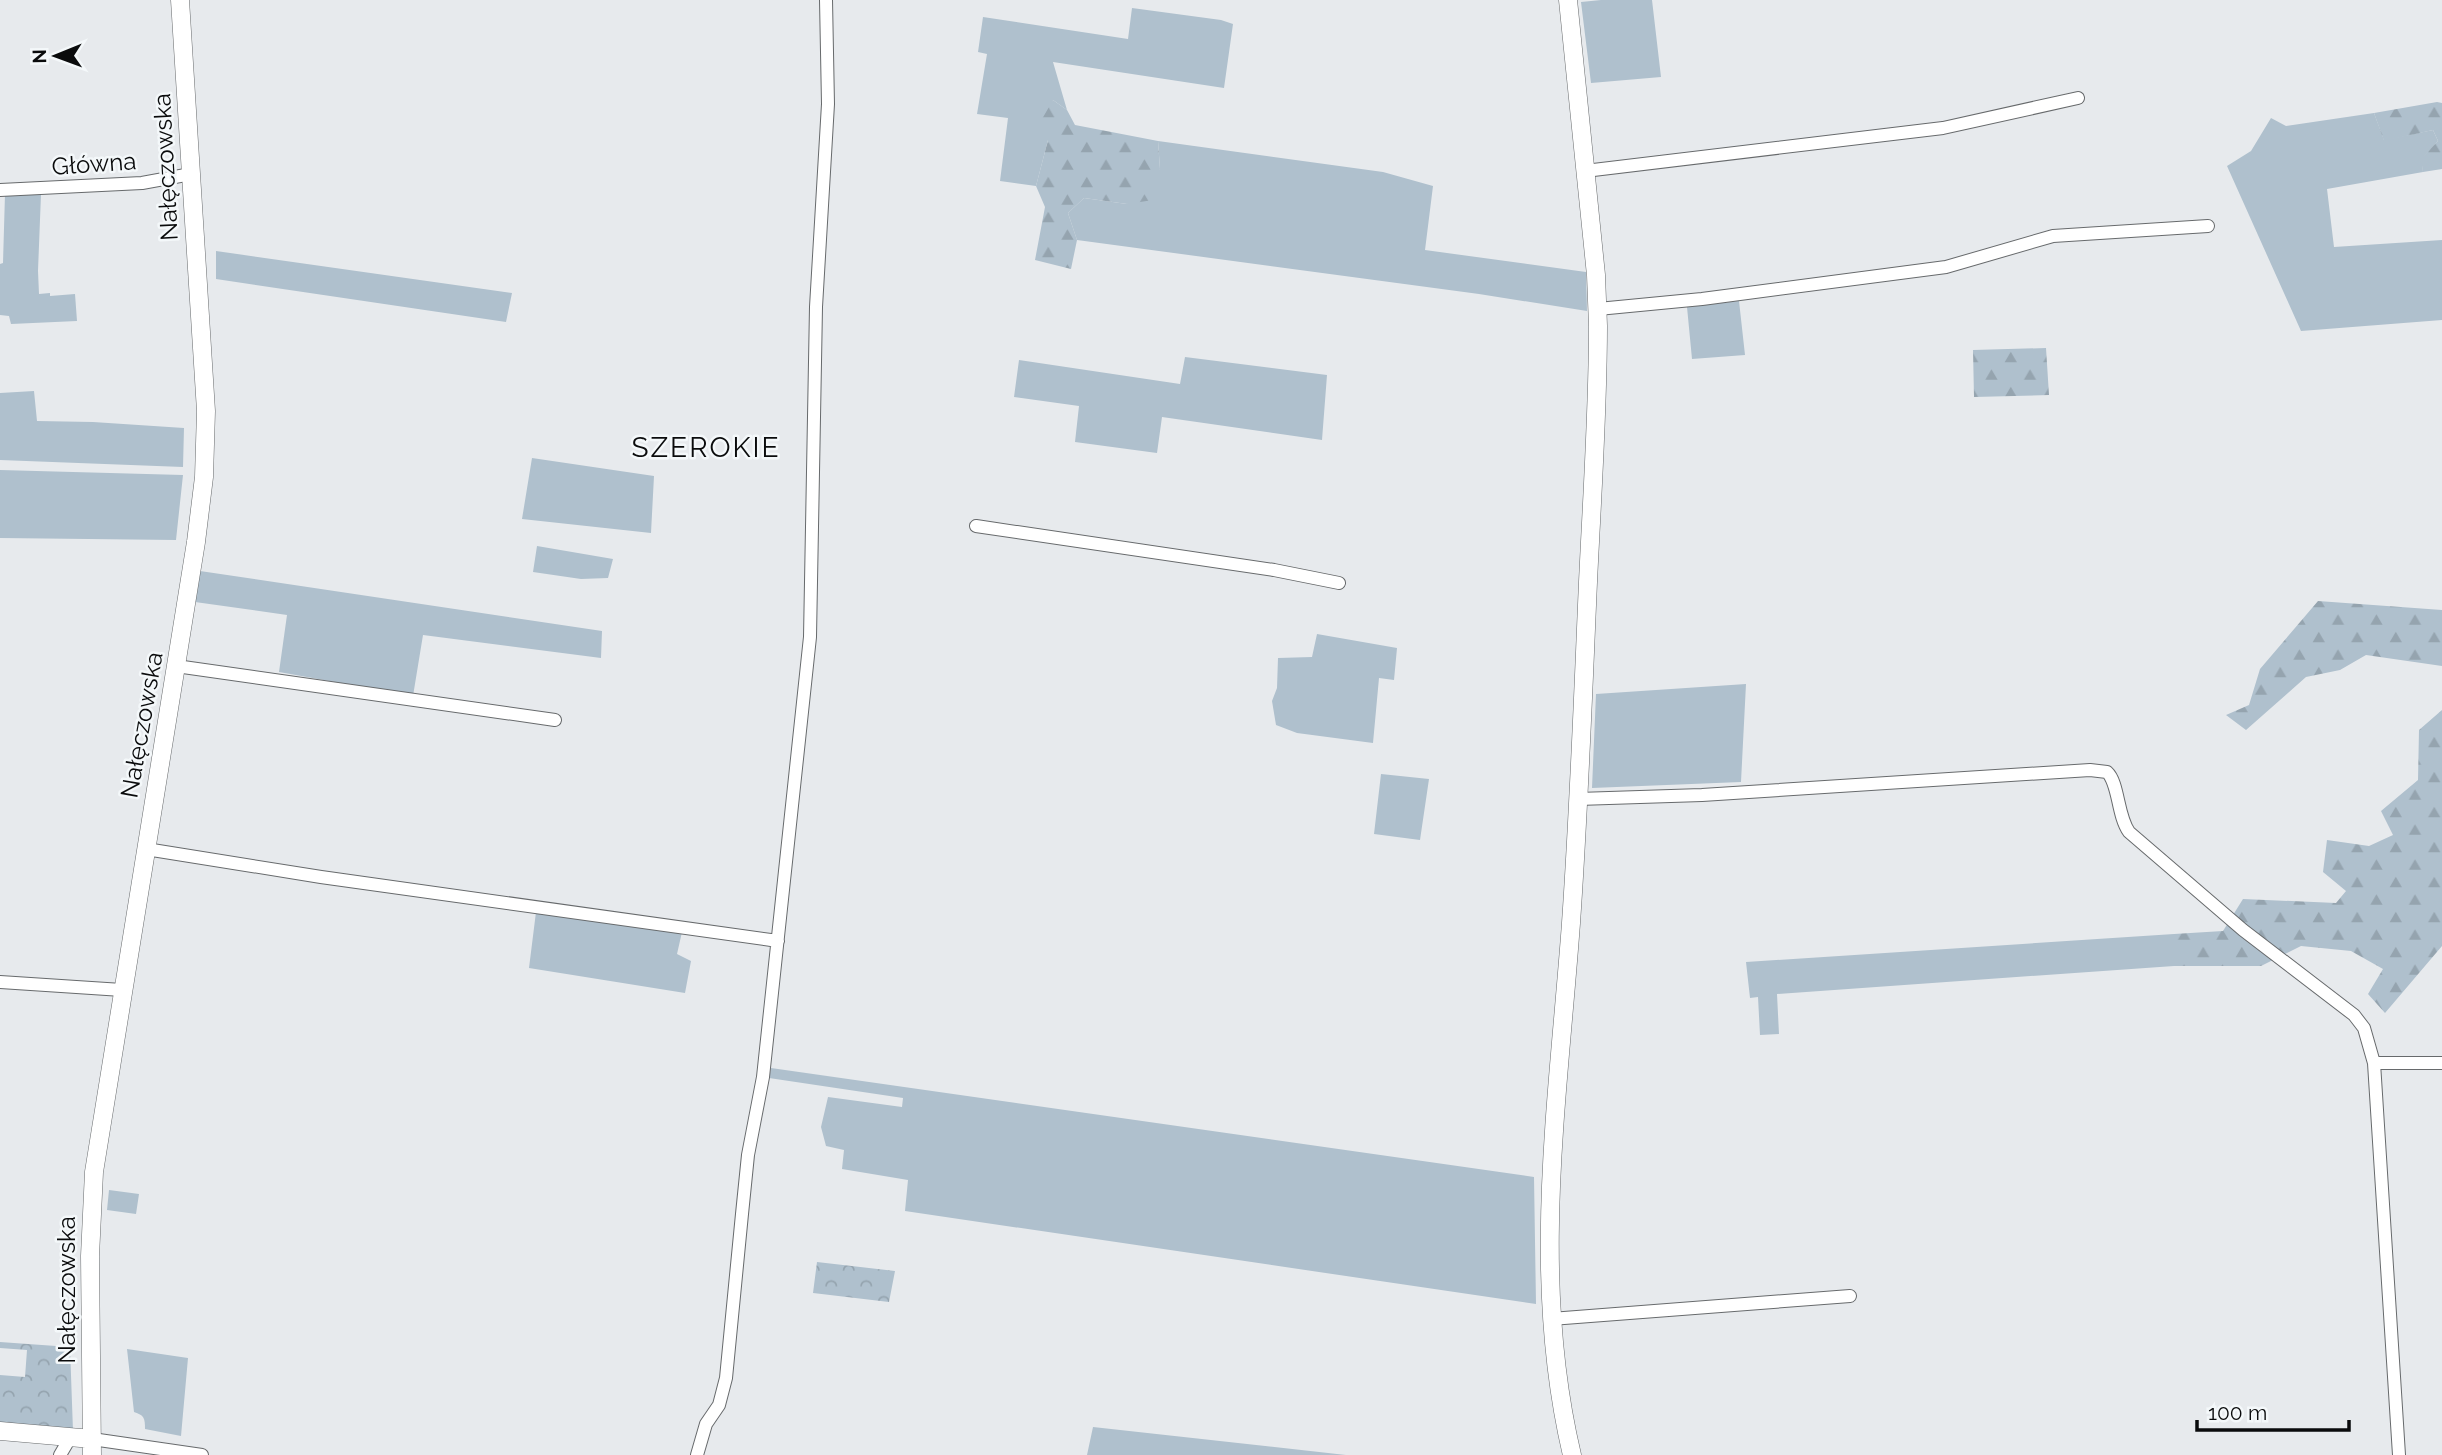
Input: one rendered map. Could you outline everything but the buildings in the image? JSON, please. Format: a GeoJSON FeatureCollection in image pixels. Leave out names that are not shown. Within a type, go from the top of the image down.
{"type":"FeatureCollection","features":[{"type":"Feature","properties":{"kind":"street","name":"Nałęczowska"},"geometry":{"type":"LineString","coordinates":[[92,1447],[91,1204],[122,990],[200,513],[206,449],[180,0]]}},
{"type":"Feature","properties":{"kind":"street"},"geometry":{"type":"LineString","coordinates":[[696,1455],[706,1424],[719,1405],[726,1378],[748,1155],[761,1089],[811,621],[816,307],[828,104],[826,0]]}},
{"type":"Feature","properties":{"kind":"street"},"geometry":{"type":"LineString","coordinates":[[1572,1455],[1558,1387],[1551,1320],[1549,1241],[1552,1137],[1571,922],[1578,799],[1597,401],[1598,309],[1573,1]]}},
{"type":"Feature","properties":{"kind":"street"},"geometry":{"type":"LineString","coordinates":[[1586,171],[1943,128],[2078,98]]}},
{"type":"Feature","properties":{"kind":"street","name":"Główna"},"geometry":{"type":"LineString","coordinates":[[0,190],[142,183],[191,174]]}},
{"type":"Feature","properties":{"kind":"street"},"geometry":{"type":"LineString","coordinates":[[1598,309],[1702,299],[1946,267],[2053,236],[2208,226]]}},
{"type":"Feature","properties":{"kind":"street"},"geometry":{"type":"LineString","coordinates":[[976,526],[1274,570],[1339,583]]}},
{"type":"Feature","properties":{"kind":"street"},"geometry":{"type":"LineString","coordinates":[[176,666],[555,720]]}},
{"type":"Feature","properties":{"kind":"street"},"geometry":{"type":"LineString","coordinates":[[1578,799],[1702,795],[2090,770],[2107,772],[2113,780],[2123,823],[2130,832],[2243,930],[2354,1015],[2364,1028],[2374,1063],[2399,1455]]}},
{"type":"Feature","properties":{"kind":"street"},"geometry":{"type":"LineString","coordinates":[[146,849],[321,877],[778,941]]}},
{"type":"Feature","properties":{"kind":"street"},"geometry":{"type":"LineString","coordinates":[[0,982],[122,990]]}},
{"type":"Feature","properties":{"kind":"street"},"geometry":{"type":"LineString","coordinates":[[2374,1063],[2442,1063]]}},
{"type":"Feature","properties":{"kind":"street"},"geometry":{"type":"LineString","coordinates":[[1551,1320],[1850,1296]]}},
{"type":"Feature","properties":{"kind":"street"},"geometry":{"type":"LineString","coordinates":[[0,1431],[70,1438],[92,1447],[202,1455]]}},
{"type":"Feature","properties":{"kind":"street"},"geometry":{"type":"LineString","coordinates":[[60,1455],[70,1438]]}},
{"type":"Feature","properties":{"kind":"green space"},"geometry":{"type":"Polygon","coordinates":[[[1652,0],[1661,77],[1591,83],[1581,2],[1652,0]]]}},
{"type":"Feature","properties":{"kind":"green space"},"geometry":{"type":"Polygon","coordinates":[[[1132,8],[1233,24],[1224,88],[1053,62],[1067,110],[1053,100],[1048,140],[1036,186],[1000,181],[1008,118],[977,114],[987,54],[978,52],[983,17],[1128,39],[1132,8]]]}},
{"type":"Feature","properties":{"kind":"green space"},"geometry":{"type":"Polygon","coordinates":[[[1053,100],[1067,110],[1075,125],[1158,141],[1160,169],[1153,200],[1127,204],[1084,198],[1068,213],[1077,240],[1071,269],[1035,260],[1045,207],[1036,186],[1048,140],[1042,119],[1053,100]]]}},
{"type":"Feature","properties":{"kind":"green space"},"geometry":{"type":"Polygon","coordinates":[[[2442,103],[2442,169],[2423,172],[2421,159],[2438,141],[2433,130],[2384,141],[2374,113],[2442,103]]]}},
{"type":"Feature","properties":{"kind":"green space"},"geometry":{"type":"Polygon","coordinates":[[[2374,113],[2384,140],[2433,130],[2438,141],[2422,159],[2423,172],[2327,189],[2334,247],[2442,240],[2442,320],[2301,331],[2227,166],[2251,151],[2271,118],[2286,126],[2374,113]]]}},
{"type":"Feature","properties":{"kind":"green space"},"geometry":{"type":"Polygon","coordinates":[[[1158,141],[1383,172],[1433,186],[1425,250],[1586,272],[1587,311],[1077,240],[1068,213],[1084,198],[1127,204],[1160,169],[1158,141]]]}},
{"type":"Feature","properties":{"kind":"green space"},"geometry":{"type":"Polygon","coordinates":[[[5,194],[41,194],[39,294],[75,294],[77,321],[11,324],[9,316],[0,315],[0,264],[3,263],[5,194]]]}},
{"type":"Feature","properties":{"kind":"green space"},"geometry":{"type":"Polygon","coordinates":[[[216,251],[512,293],[506,322],[216,279],[216,251]]]}},
{"type":"Feature","properties":{"kind":"green space"},"geometry":{"type":"Polygon","coordinates":[[[1739,301],[1745,355],[1692,359],[1687,307],[1739,301]]]}},
{"type":"Feature","properties":{"kind":"green space"},"geometry":{"type":"Polygon","coordinates":[[[2046,348],[2049,395],[1974,397],[1973,350],[2046,348]]]}},
{"type":"Feature","properties":{"kind":"green space"},"geometry":{"type":"Polygon","coordinates":[[[1185,357],[1327,375],[1322,440],[1162,417],[1157,453],[1075,442],[1079,406],[1014,397],[1019,360],[1180,384],[1185,357]]]}},
{"type":"Feature","properties":{"kind":"green space"},"geometry":{"type":"Polygon","coordinates":[[[34,391],[37,421],[184,428],[183,467],[0,460],[0,393],[34,391]]]}},
{"type":"Feature","properties":{"kind":"green space"},"geometry":{"type":"Polygon","coordinates":[[[532,458],[654,476],[651,533],[522,519],[532,458]]]}},
{"type":"Feature","properties":{"kind":"green space"},"geometry":{"type":"Polygon","coordinates":[[[0,470],[183,475],[176,540],[0,538],[0,470]]]}},
{"type":"Feature","properties":{"kind":"green space"},"geometry":{"type":"Polygon","coordinates":[[[537,546],[613,559],[608,578],[581,579],[533,572],[537,546]]]}},
{"type":"Feature","properties":{"kind":"green space"},"geometry":{"type":"Polygon","coordinates":[[[200,571],[602,631],[601,658],[423,635],[413,696],[279,672],[287,615],[195,602],[200,571]]]}},
{"type":"Feature","properties":{"kind":"green space"},"geometry":{"type":"Polygon","coordinates":[[[2318,601],[2442,610],[2442,666],[2366,655],[2340,670],[2306,677],[2246,730],[2226,715],[2249,705],[2260,669],[2318,601]]]}},
{"type":"Feature","properties":{"kind":"green space"},"geometry":{"type":"Polygon","coordinates":[[[1317,634],[1397,648],[1394,680],[1379,678],[1373,743],[1297,733],[1276,725],[1272,701],[1277,688],[1278,658],[1312,657],[1317,634]]]}},
{"type":"Feature","properties":{"kind":"green space"},"geometry":{"type":"Polygon","coordinates":[[[1746,684],[1741,782],[1592,788],[1596,694],[1746,684]]]}},
{"type":"Feature","properties":{"kind":"green space"},"geometry":{"type":"Polygon","coordinates":[[[2442,710],[2442,946],[2385,1013],[2368,994],[2383,969],[2351,951],[2301,946],[2261,966],[2174,966],[2174,934],[2223,931],[2243,899],[2336,903],[2346,891],[2323,872],[2327,840],[2369,846],[2393,835],[2381,811],[2418,780],[2419,730],[2442,710]]]}},
{"type":"Feature","properties":{"kind":"green space"},"geometry":{"type":"Polygon","coordinates":[[[1381,774],[1429,779],[1420,840],[1374,834],[1381,774]]]}},
{"type":"Feature","properties":{"kind":"green space"},"geometry":{"type":"Polygon","coordinates":[[[536,912],[682,932],[677,954],[691,961],[685,993],[529,968],[536,912]]]}},
{"type":"Feature","properties":{"kind":"green space"},"geometry":{"type":"Polygon","coordinates":[[[2174,934],[2174,966],[1777,994],[1779,1034],[1760,1035],[1758,997],[1750,998],[1746,962],[2174,934]]]}},
{"type":"Feature","properties":{"kind":"green space"},"geometry":{"type":"Polygon","coordinates":[[[771,1068],[1534,1177],[1536,1304],[905,1211],[908,1180],[842,1169],[844,1150],[826,1146],[821,1127],[828,1097],[902,1107],[903,1098],[769,1078],[771,1068]]]}},
{"type":"Feature","properties":{"kind":"green space"},"geometry":{"type":"Polygon","coordinates":[[[109,1190],[139,1194],[136,1214],[107,1210],[109,1190]]]}},
{"type":"Feature","properties":{"kind":"green space"},"geometry":{"type":"Polygon","coordinates":[[[817,1262],[895,1271],[889,1302],[813,1293],[817,1262]]]}},
{"type":"Feature","properties":{"kind":"green space"},"geometry":{"type":"Polygon","coordinates":[[[0,1342],[70,1347],[73,1431],[0,1424],[0,1375],[25,1377],[27,1350],[0,1348],[0,1342]]]}},
{"type":"Feature","properties":{"kind":"green space"},"geometry":{"type":"Polygon","coordinates":[[[127,1349],[188,1358],[181,1436],[145,1429],[143,1418],[134,1412],[127,1349]]]}},
{"type":"Feature","properties":{"kind":"green space"},"geometry":{"type":"Polygon","coordinates":[[[1093,1427],[1337,1454],[1346,1455],[1087,1455],[1093,1427]]]}},
{"type":"Feature","properties":{"kind":"district","name":"SZEROKIE"},"geometry":{"type":"Point","coordinates":[706,447]}}]}
